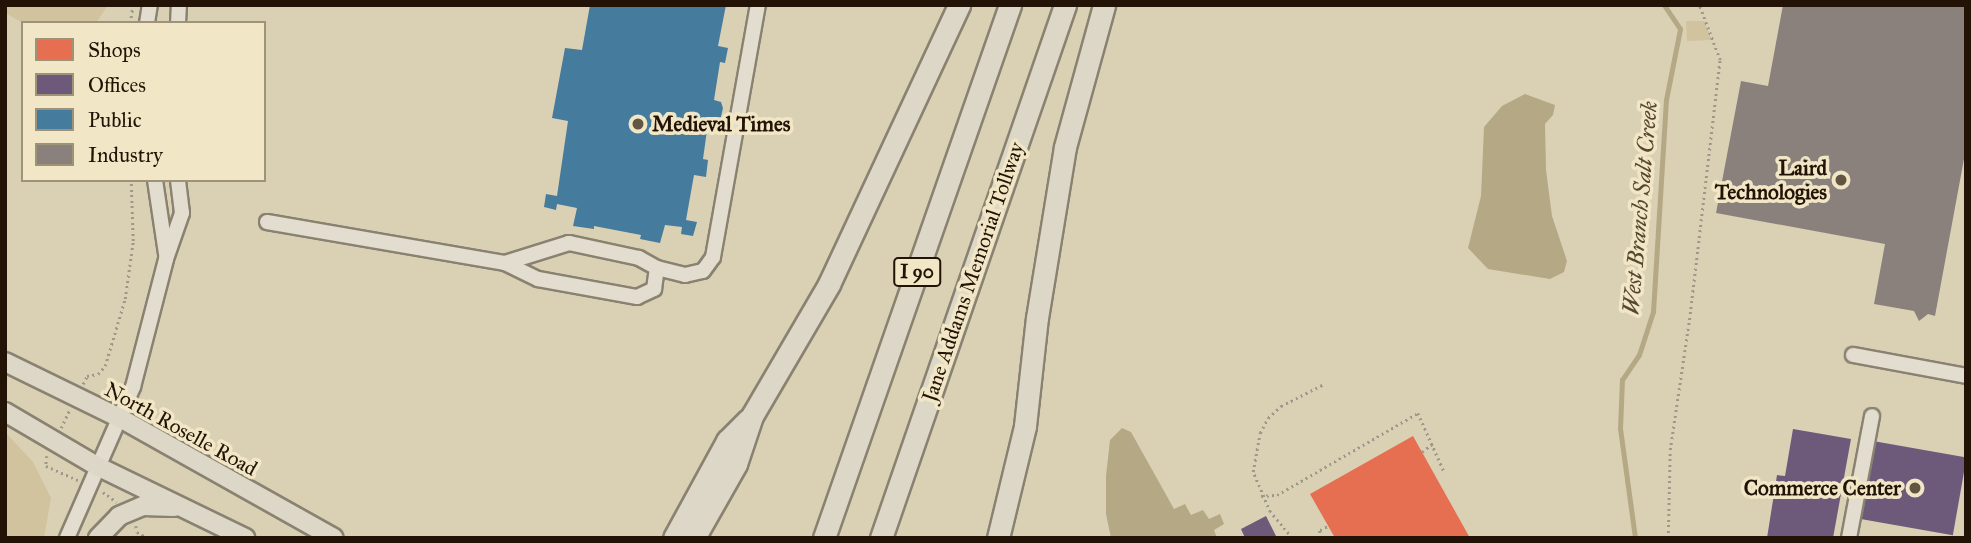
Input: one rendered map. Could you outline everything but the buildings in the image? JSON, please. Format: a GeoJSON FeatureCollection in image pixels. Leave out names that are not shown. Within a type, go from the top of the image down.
{"type":"FeatureCollection","features":[{"type":"Feature","properties":{"kind":"highway"},"geometry":{"type":"LineString","coordinates":[[694,538],[736,464],[752,416],[829,284],[959,5]]}},
{"type":"Feature","properties":{"kind":"highway","name":"I 90"},"geometry":{"type":"LineString","coordinates":[[824,538],[1010,5]]}},
{"type":"Feature","properties":{"kind":"highway","name":"Jane Addams Memorial Tollway"},"geometry":{"type":"LineString","coordinates":[[881,538],[1065,5]]}},
{"type":"Feature","properties":{"kind":"highway"},"geometry":{"type":"LineString","coordinates":[[998,538],[1025,426],[1037,318],[1062,160],[1104,5]]}},
{"type":"Feature","properties":{"kind":"highway"},"geometry":{"type":"LineString","coordinates":[[674,538],[727,441],[752,416]]}},
{"type":"Feature","properties":{"kind":"main road","name":"North Roselle Road"},"geometry":{"type":"LineString","coordinates":[[5,362],[120,418],[334,538]]}},
{"type":"Feature","properties":{"kind":"main road"},"geometry":{"type":"LineString","coordinates":[[5,412],[97,466],[245,538]]}},
{"type":"Feature","properties":{"kind":"main road"},"geometry":{"type":"LineString","coordinates":[[98,538],[119,516],[143,506],[181,507]]}},
{"type":"Feature","properties":{"kind":"street"},"geometry":{"type":"LineString","coordinates":[[505,263],[569,243],[639,258],[657,268],[685,275],[703,271],[713,257],[758,5]]}},
{"type":"Feature","properties":{"kind":"street"},"geometry":{"type":"LineString","coordinates":[[155,182],[166,259]]}},
{"type":"Feature","properties":{"kind":"street"},"geometry":{"type":"LineString","coordinates":[[67,538],[133,387],[166,259],[182,213],[178,182]]}},
{"type":"Feature","properties":{"kind":"street"},"geometry":{"type":"LineString","coordinates":[[267,222],[505,263],[538,279],[637,297],[654,289],[657,268]]}},
{"type":"Feature","properties":{"kind":"street"},"geometry":{"type":"LineString","coordinates":[[1853,355],[1966,376]]}},
{"type":"Feature","properties":{"kind":"street"},"geometry":{"type":"LineString","coordinates":[[1849,538],[1872,416]]}},
{"type":"Feature","properties":{"kind":"path"},"geometry":{"type":"LineString","coordinates":[[1668,538],[1670,450],[1690,314],[1720,60],[1699,5]]}},
{"type":"Feature","properties":{"kind":"path"},"geometry":{"type":"LineString","coordinates":[[87,376],[98,374],[105,366],[125,299],[133,241],[131,182]]}},
{"type":"Feature","properties":{"kind":"path"},"geometry":{"type":"LineString","coordinates":[[1292,538],[1261,496],[1253,472],[1264,425],[1281,406],[1324,384]]}},
{"type":"Feature","properties":{"kind":"path"},"geometry":{"type":"LineString","coordinates":[[1261,496],[1277,495],[1418,413],[1444,471]]}},
{"type":"Feature","properties":{"kind":"path"},"geometry":{"type":"LineString","coordinates":[[1422,452],[1432,444]]}},
{"type":"Feature","properties":{"kind":"path"},"geometry":{"type":"LineString","coordinates":[[106,493],[115,498]]}},
{"type":"Feature","properties":{"kind":"path"},"geometry":{"type":"LineString","coordinates":[[130,522],[148,538]]}},
{"type":"Feature","properties":{"kind":"path"},"geometry":{"type":"LineString","coordinates":[[1317,537],[1320,530],[1328,526]]}},
{"type":"Feature","properties":{"kind":"shaded area"},"geometry":{"type":"Polygon","coordinates":[[[5,5],[108,5],[97,21],[21,22],[5,13],[5,5]]]}},
{"type":"Feature","properties":{"kind":"shaded area"},"geometry":{"type":"Polygon","coordinates":[[[1686,21],[1704,21],[1712,40],[1687,41],[1686,21]]]}},
{"type":"Feature","properties":{"kind":"shaded area"},"geometry":{"type":"Polygon","coordinates":[[[1525,94],[1555,105],[1553,115],[1545,124],[1546,170],[1552,216],[1567,261],[1564,272],[1550,279],[1488,269],[1468,248],[1481,196],[1484,127],[1502,106],[1525,94]]]}},
{"type":"Feature","properties":{"kind":"shaded area"},"geometry":{"type":"Polygon","coordinates":[[[1122,428],[1131,432],[1174,509],[1185,504],[1191,515],[1203,510],[1209,519],[1220,514],[1224,524],[1214,530],[1217,538],[1111,538],[1106,514],[1106,476],[1110,440],[1122,428]]]}},
{"type":"Feature","properties":{"kind":"shaded area"},"geometry":{"type":"Polygon","coordinates":[[[5,432],[33,462],[51,498],[44,538],[5,538],[5,432]]]}},
{"type":"Feature","properties":{"kind":"waterway","name":"West Branch Salt Creek"},"geometry":{"type":"LineString","coordinates":[[1635,538],[1620,429],[1622,380],[1639,355],[1653,312],[1666,100],[1680,29],[1664,5]]}},
{"type":"Feature","properties":{"kind":"place","name":"Medieval Times"},"geometry":{"type":"Point","coordinates":[638,124]}},
{"type":"Feature","properties":{"kind":"place","name":"Laird Technologies"},"geometry":{"type":"Point","coordinates":[1841,180]}},
{"type":"Feature","properties":{"kind":"place","name":"Commerce Center"},"geometry":{"type":"Point","coordinates":[1915,488]}}]}
